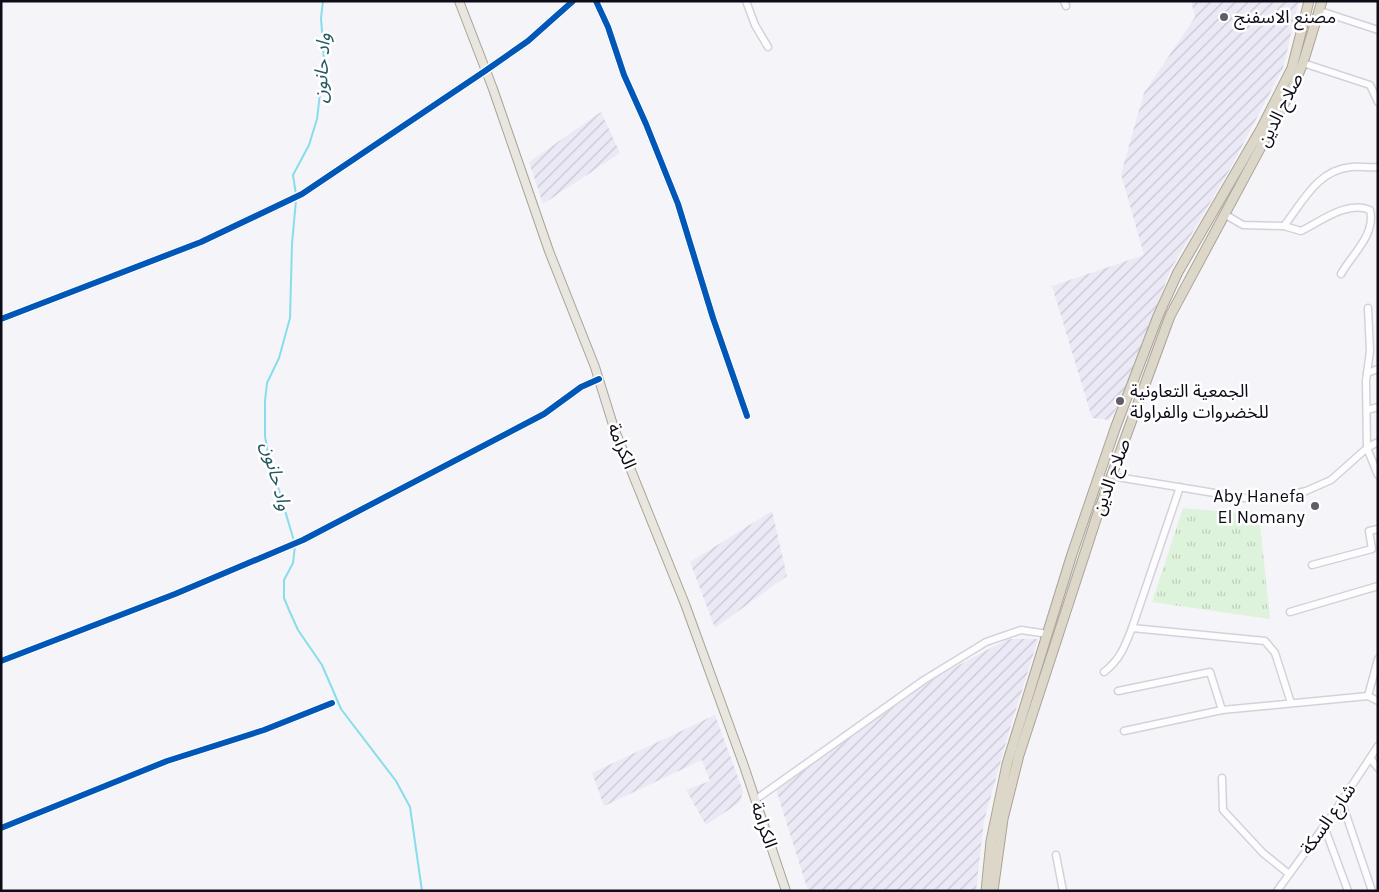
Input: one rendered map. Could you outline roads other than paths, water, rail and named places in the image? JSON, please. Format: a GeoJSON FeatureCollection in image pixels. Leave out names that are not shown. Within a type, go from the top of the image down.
{"type":"FeatureCollection","features":[{"type":"Feature","properties":{"kind":"highway","name":"صلاح الدين"},"geometry":{"type":"LineString","coordinates":[[986,891],[991,841],[1007,764],[1072,554],[1110,442],[1158,316],[1178,272],[1277,99],[1292,68],[1309,1]]}},
{"type":"Feature","properties":{"kind":"highway","name":"صلاح الدين"},"geometry":{"type":"LineString","coordinates":[[993,891],[1003,819],[1019,755],[1111,476],[1170,316],[1292,89],[1303,63],[1322,1]]}},
{"type":"Feature","properties":{"kind":"main road","name":"الكرامة"},"geometry":{"type":"LineString","coordinates":[[459,1],[545,242],[598,379],[612,421],[685,604],[756,800],[786,891]]}},
{"type":"Feature","properties":{"kind":"street"},"geometry":{"type":"LineString","coordinates":[[1,319],[201,242],[302,194],[485,72],[528,41],[574,1]]}},
{"type":"Feature","properties":{"kind":"street"},"geometry":{"type":"LineString","coordinates":[[596,1],[608,27],[624,75],[678,204],[713,318],[747,416]]}},
{"type":"Feature","properties":{"kind":"street"},"geometry":{"type":"LineString","coordinates":[[746,1],[755,25],[768,47]]}},
{"type":"Feature","properties":{"kind":"street"},"geometry":{"type":"LineString","coordinates":[[1320,11],[1378,30]]}},
{"type":"Feature","properties":{"kind":"street"},"geometry":{"type":"LineString","coordinates":[[1303,63],[1370,85],[1378,102]]}},
{"type":"Feature","properties":{"kind":"street"},"geometry":{"type":"LineString","coordinates":[[1284,226],[1310,189],[1332,172],[1350,167],[1378,167]]}},
{"type":"Feature","properties":{"kind":"street"},"geometry":{"type":"LineString","coordinates":[[1224,214],[1243,225],[1284,226],[1301,231],[1347,208],[1362,207],[1370,210],[1372,221],[1367,237],[1349,259],[1341,274]]}},
{"type":"Feature","properties":{"kind":"street"},"geometry":{"type":"LineString","coordinates":[[1368,308],[1370,351],[1367,373],[1366,448],[1378,475]]}},
{"type":"Feature","properties":{"kind":"street"},"geometry":{"type":"LineString","coordinates":[[1369,330],[1378,327]]}},
{"type":"Feature","properties":{"kind":"street"},"geometry":{"type":"LineString","coordinates":[[1367,373],[1378,369]]}},
{"type":"Feature","properties":{"kind":"street"},"geometry":{"type":"LineString","coordinates":[[1,661],[175,594],[300,541],[544,414],[581,387],[598,379]]}},
{"type":"Feature","properties":{"kind":"street"},"geometry":{"type":"LineString","coordinates":[[1367,410],[1378,406]]}},
{"type":"Feature","properties":{"kind":"street"},"geometry":{"type":"LineString","coordinates":[[1111,476],[1245,498],[1281,497],[1306,491],[1331,480],[1366,448],[1378,442]]}},
{"type":"Feature","properties":{"kind":"street"},"geometry":{"type":"LineString","coordinates":[[1104,672],[1115,664],[1124,649],[1158,558],[1180,487]]}},
{"type":"Feature","properties":{"kind":"street"},"geometry":{"type":"LineString","coordinates":[[1312,565],[1372,549],[1369,531],[1378,529]]}},
{"type":"Feature","properties":{"kind":"street"},"geometry":{"type":"LineString","coordinates":[[1290,612],[1378,586]]}},
{"type":"Feature","properties":{"kind":"street"},"geometry":{"type":"LineString","coordinates":[[1132,628],[1265,640],[1274,653],[1291,703]]}},
{"type":"Feature","properties":{"kind":"street"},"geometry":{"type":"LineString","coordinates":[[756,800],[924,680],[986,642],[1021,630],[1048,634]]}},
{"type":"Feature","properties":{"kind":"street"},"geometry":{"type":"LineString","coordinates":[[1368,696],[1378,659]]}},
{"type":"Feature","properties":{"kind":"street"},"geometry":{"type":"LineString","coordinates":[[1118,690],[1210,672],[1222,710]]}},
{"type":"Feature","properties":{"kind":"street"},"geometry":{"type":"LineString","coordinates":[[1124,731],[1222,710],[1368,696],[1378,701]]}},
{"type":"Feature","properties":{"kind":"street"},"geometry":{"type":"LineString","coordinates":[[1,828],[167,761],[264,730],[332,703]]}},
{"type":"Feature","properties":{"kind":"street","name":"شارع السكة"},"geometry":{"type":"LineString","coordinates":[[1277,891],[1378,746]]}},
{"type":"Feature","properties":{"kind":"street"},"geometry":{"type":"LineString","coordinates":[[1370,758],[1378,768]]}},
{"type":"Feature","properties":{"kind":"street"},"geometry":{"type":"LineString","coordinates":[[1222,778],[1223,810],[1263,853],[1289,874]]}},
{"type":"Feature","properties":{"kind":"street"},"geometry":{"type":"LineString","coordinates":[[1342,800],[1372,891]]}},
{"type":"Feature","properties":{"kind":"street"},"geometry":{"type":"LineString","coordinates":[[1324,826],[1348,891]]}},
{"type":"Feature","properties":{"kind":"street"},"geometry":{"type":"LineString","coordinates":[[1056,856],[1063,891]]}},
{"type":"Feature","properties":{"kind":"waterway","name":"واد حانون"},"geometry":{"type":"LineString","coordinates":[[296,195],[293,175],[309,145],[317,119],[324,60],[321,18],[323,1]]}},
{"type":"Feature","properties":{"kind":"waterway","name":"واد حانون"},"geometry":{"type":"LineString","coordinates":[[294,541],[268,453],[265,436],[265,401],[267,383],[279,358],[290,318],[292,244],[296,200]]}},
{"type":"Feature","properties":{"kind":"waterway","name":"واد حانون"},"geometry":{"type":"LineString","coordinates":[[295,546],[293,563],[284,580],[284,598],[298,630],[322,665],[341,709],[396,781],[410,807],[422,891]]}},
{"type":"Feature","properties":{"kind":"place","name":"مصنع الاسفنج"},"geometry":{"type":"Point","coordinates":[1224,17]}},
{"type":"Feature","properties":{"kind":"place","name":"الجمعية التعاونية للخضروات والفراولة"},"geometry":{"type":"Point","coordinates":[1120,401]}},
{"type":"Feature","properties":{"kind":"place","name":"Aby Hanefa El Nomany"},"geometry":{"type":"Point","coordinates":[1315,506]}}]}
